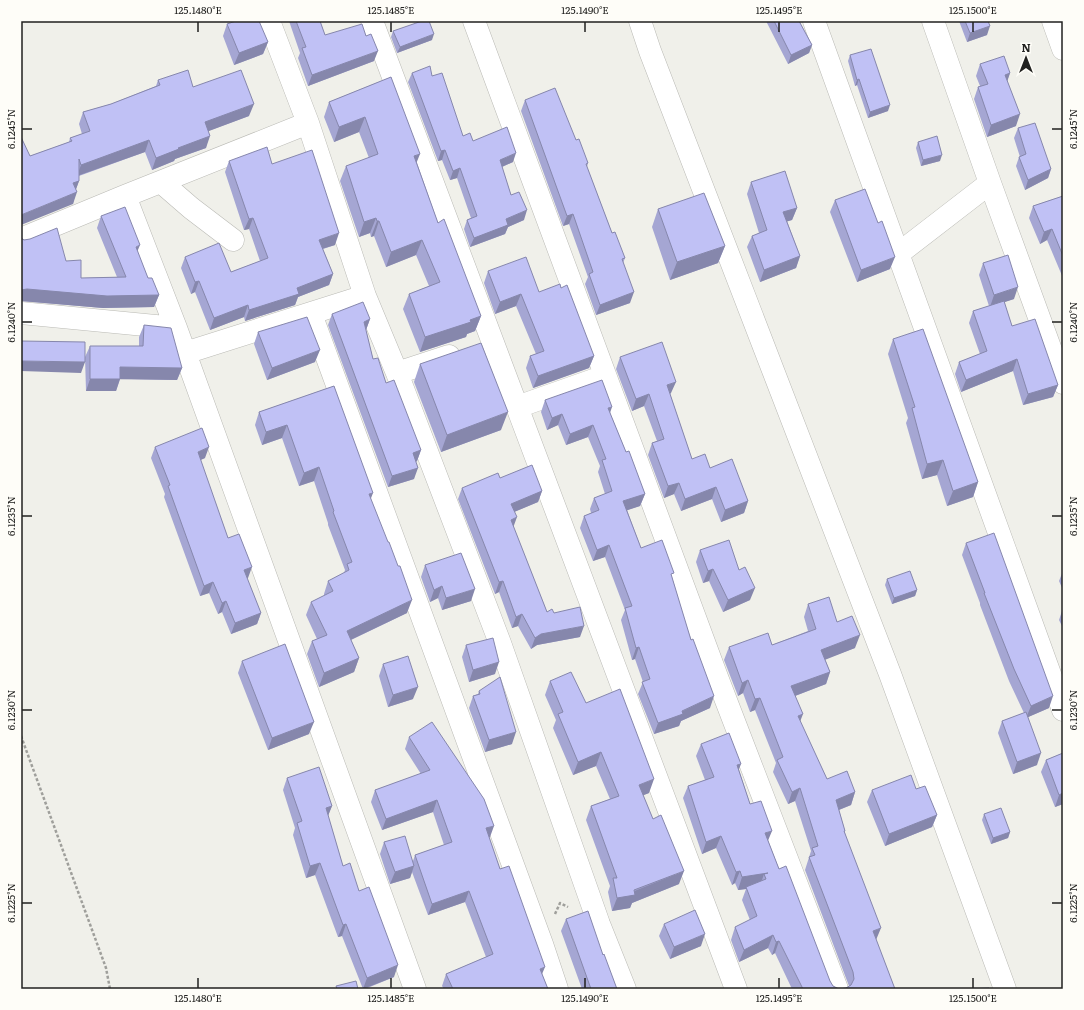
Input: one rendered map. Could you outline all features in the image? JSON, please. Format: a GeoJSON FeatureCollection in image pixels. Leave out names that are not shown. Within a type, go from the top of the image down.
{"type":"FeatureCollection","features":[{"type":"Feature","properties":{"kind":"street"},"geometry":{"type":"LineString","coordinates":[[269,21],[308,123],[365,296],[397,373],[500,643],[599,924],[625,989]]}},
{"type":"Feature","properties":{"kind":"street"},"geometry":{"type":"LineString","coordinates":[[372,21],[736,989]]}},
{"type":"Feature","properties":{"kind":"street"},"geometry":{"type":"LineString","coordinates":[[474,21],[723,692],[837,989]]}},
{"type":"Feature","properties":{"kind":"street"},"geometry":{"type":"LineString","coordinates":[[640,21],[653,59],[890,674],[1005,989]]}},
{"type":"Feature","properties":{"kind":"street"},"geometry":{"type":"LineString","coordinates":[[814,21],[1063,710]]}},
{"type":"Feature","properties":{"kind":"street"},"geometry":{"type":"LineString","coordinates":[[933,21],[1063,383]]}},
{"type":"Feature","properties":{"kind":"street"},"geometry":{"type":"LineString","coordinates":[[1053,21],[1063,49]]}},
{"type":"Feature","properties":{"kind":"street"},"geometry":{"type":"LineString","coordinates":[[21,239],[308,123]]}},
{"type":"Feature","properties":{"kind":"street"},"geometry":{"type":"LineString","coordinates":[[161,182],[191,208],[233,240]]}},
{"type":"Feature","properties":{"kind":"street"},"geometry":{"type":"LineString","coordinates":[[898,254],[990,183]]}},
{"type":"Feature","properties":{"kind":"street"},"geometry":{"type":"LineString","coordinates":[[125,196],[176,328],[415,989]]}},
{"type":"Feature","properties":{"kind":"street"},"geometry":{"type":"LineString","coordinates":[[185,353],[365,296]]}},
{"type":"Feature","properties":{"kind":"street"},"geometry":{"type":"LineString","coordinates":[[21,314],[176,328]]}},
{"type":"Feature","properties":{"kind":"street"},"geometry":{"type":"LineString","coordinates":[[311,314],[542,944],[557,989]]}},
{"type":"Feature","properties":{"kind":"street"},"geometry":{"type":"LineString","coordinates":[[397,373],[493,341]]}},
{"type":"Feature","properties":{"kind":"street"},"geometry":{"type":"LineString","coordinates":[[517,407],[605,376]]}},
{"type":"Feature","properties":{"kind":"path"},"geometry":{"type":"LineString","coordinates":[[21,736],[106,968],[110,989]]}},
{"type":"Feature","properties":{"kind":"path"},"geometry":{"type":"LineString","coordinates":[[542,944],[560,903],[599,924]]}},
{"type":"Feature","properties":{"kind":"building"},"geometry":{"type":"Polygon","coordinates":[[[236,21],[259,21],[268,42],[239,53],[227,24],[236,21]]]}},
{"type":"Feature","properties":{"kind":"building"},"geometry":{"type":"Polygon","coordinates":[[[296,21],[320,21],[325,35],[362,24],[366,36],[371,34],[378,51],[312,75],[302,48],[306,47],[296,21]]]}},
{"type":"Feature","properties":{"kind":"building"},"geometry":{"type":"Polygon","coordinates":[[[422,21],[429,21],[434,34],[400,47],[393,31],[422,21]]]}},
{"type":"Feature","properties":{"kind":"building"},"geometry":{"type":"Polygon","coordinates":[[[774,21],[799,21],[812,45],[791,55],[774,21]]]}},
{"type":"Feature","properties":{"kind":"building"},"geometry":{"type":"Polygon","coordinates":[[[965,21],[988,21],[990,26],[970,33],[965,21]]]}},
{"type":"Feature","properties":{"kind":"building"},"geometry":{"type":"Polygon","coordinates":[[[871,49],[890,105],[870,112],[859,79],[857,80],[850,55],[871,49]]]}},
{"type":"Feature","properties":{"kind":"building"},"geometry":{"type":"Polygon","coordinates":[[[1004,56],[1010,73],[1005,75],[1020,114],[991,125],[978,87],[988,84],[980,64],[1004,56]]]}},
{"type":"Feature","properties":{"kind":"building"},"geometry":{"type":"Polygon","coordinates":[[[430,66],[432,76],[442,73],[463,136],[470,133],[473,141],[507,127],[516,153],[500,160],[511,195],[519,192],[527,210],[506,219],[508,225],[474,238],[467,220],[477,216],[460,168],[453,171],[445,150],[441,151],[412,73],[430,66]]]}},
{"type":"Feature","properties":{"kind":"building"},"geometry":{"type":"Polygon","coordinates":[[[188,70],[193,87],[241,70],[254,104],[205,122],[210,136],[156,158],[149,140],[81,165],[79,159],[79,181],[73,183],[77,192],[21,215],[21,137],[30,156],[72,141],[70,138],[90,131],[83,112],[111,104],[160,85],[158,80],[188,70]]]}},
{"type":"Feature","properties":{"kind":"building"},"geometry":{"type":"Polygon","coordinates":[[[391,77],[420,154],[414,156],[438,223],[444,219],[481,316],[470,320],[471,322],[425,337],[409,294],[440,282],[422,240],[391,252],[379,221],[377,221],[376,218],[364,222],[346,166],[378,154],[365,117],[339,127],[329,102],[391,77]]]}},
{"type":"Feature","properties":{"kind":"building"},"geometry":{"type":"Polygon","coordinates":[[[555,88],[576,140],[579,139],[588,163],[586,164],[612,233],[615,232],[625,258],[622,259],[634,292],[600,305],[589,274],[593,272],[573,214],[567,216],[525,100],[555,88]]]}},
{"type":"Feature","properties":{"kind":"building"},"geometry":{"type":"Polygon","coordinates":[[[1035,123],[1051,169],[1028,180],[1019,157],[1026,154],[1018,128],[1035,123]]]}},
{"type":"Feature","properties":{"kind":"building"},"geometry":{"type":"Polygon","coordinates":[[[937,136],[942,155],[923,160],[918,142],[937,136]]]}},
{"type":"Feature","properties":{"kind":"building"},"geometry":{"type":"Polygon","coordinates":[[[267,147],[272,164],[312,150],[339,233],[319,240],[333,274],[297,288],[299,294],[249,310],[248,305],[214,318],[199,281],[195,282],[185,257],[219,243],[231,272],[268,258],[253,218],[249,219],[229,161],[267,147]]]}},
{"type":"Feature","properties":{"kind":"building"},"geometry":{"type":"Polygon","coordinates":[[[785,171],[797,208],[783,212],[800,256],[764,270],[752,236],[767,230],[751,182],[785,171]]]}},
{"type":"Feature","properties":{"kind":"building"},"geometry":{"type":"Polygon","coordinates":[[[865,189],[878,223],[882,221],[895,257],[861,270],[835,200],[865,189]]]}},
{"type":"Feature","properties":{"kind":"building"},"geometry":{"type":"Polygon","coordinates":[[[704,193],[725,246],[677,262],[658,209],[704,193]]]}},
{"type":"Feature","properties":{"kind":"building"},"geometry":{"type":"Polygon","coordinates":[[[1063,196],[1063,256],[1052,229],[1044,232],[1033,206],[1063,196]]]}},
{"type":"Feature","properties":{"kind":"building"},"geometry":{"type":"Polygon","coordinates":[[[125,207],[140,245],[136,247],[148,278],[152,278],[159,295],[107,296],[27,289],[21,290],[21,238],[24,240],[30,239],[57,228],[66,261],[81,260],[81,278],[126,277],[101,216],[125,207]]]}},
{"type":"Feature","properties":{"kind":"building"},"geometry":{"type":"Polygon","coordinates":[[[1008,255],[1018,287],[994,295],[983,263],[1008,255]]]}},
{"type":"Feature","properties":{"kind":"building"},"geometry":{"type":"Polygon","coordinates":[[[526,257],[539,292],[560,284],[561,288],[567,285],[594,356],[538,376],[530,356],[544,351],[521,294],[500,302],[488,271],[526,257]]]}},
{"type":"Feature","properties":{"kind":"building"},"geometry":{"type":"Polygon","coordinates":[[[1004,301],[1012,326],[1035,319],[1058,385],[1028,394],[1017,359],[966,380],[959,362],[987,351],[973,311],[1004,301]]]}},
{"type":"Feature","properties":{"kind":"building"},"geometry":{"type":"Polygon","coordinates":[[[363,302],[370,319],[364,322],[373,359],[378,358],[386,383],[394,380],[421,450],[413,453],[418,468],[392,476],[332,314],[363,302]]]}},
{"type":"Feature","properties":{"kind":"building"},"geometry":{"type":"Polygon","coordinates":[[[307,317],[320,350],[272,368],[258,332],[307,317]]]}},
{"type":"Feature","properties":{"kind":"building"},"geometry":{"type":"Polygon","coordinates":[[[144,325],[171,328],[182,368],[120,367],[120,379],[90,379],[90,346],[143,346],[144,325]]]}},
{"type":"Feature","properties":{"kind":"building"},"geometry":{"type":"Polygon","coordinates":[[[923,329],[978,482],[953,491],[943,460],[927,464],[912,408],[915,407],[893,339],[923,329]]]}},
{"type":"Feature","properties":{"kind":"building"},"geometry":{"type":"Polygon","coordinates":[[[21,341],[85,342],[85,362],[21,361],[21,341]]]}},
{"type":"Feature","properties":{"kind":"building"},"geometry":{"type":"Polygon","coordinates":[[[662,342],[676,382],[667,385],[692,459],[705,454],[710,468],[732,459],[748,501],[725,510],[716,487],[685,499],[679,483],[668,486],[652,443],[664,439],[649,394],[636,399],[620,357],[662,342]]]}},
{"type":"Feature","properties":{"kind":"building"},"geometry":{"type":"Polygon","coordinates":[[[481,343],[508,412],[447,435],[420,364],[481,343]]]}},
{"type":"Feature","properties":{"kind":"building"},"geometry":{"type":"Polygon","coordinates":[[[602,380],[612,407],[608,408],[626,452],[629,451],[645,494],[623,501],[641,548],[662,540],[674,573],[671,574],[691,640],[693,639],[714,696],[682,711],[683,714],[658,723],[642,682],[650,679],[639,647],[636,648],[625,608],[632,606],[609,545],[597,550],[584,516],[599,510],[594,498],[612,491],[602,460],[606,459],[593,425],[570,434],[562,414],[552,418],[545,400],[602,380]]]}},
{"type":"Feature","properties":{"kind":"building"},"geometry":{"type":"Polygon","coordinates":[[[334,386],[373,493],[369,494],[398,566],[400,566],[412,600],[347,631],[359,658],[324,673],[312,641],[327,635],[311,602],[333,591],[328,581],[349,570],[347,564],[352,562],[333,512],[334,511],[319,467],[304,473],[287,425],[266,432],[259,412],[334,386]]]}},
{"type":"Feature","properties":{"kind":"building"},"geometry":{"type":"Polygon","coordinates":[[[202,428],[209,447],[198,452],[228,538],[239,534],[252,567],[244,570],[261,613],[235,623],[226,601],[222,603],[213,582],[204,586],[168,486],[170,485],[155,447],[202,428]]]}},
{"type":"Feature","properties":{"kind":"building"},"geometry":{"type":"Polygon","coordinates":[[[532,465],[542,491],[511,504],[517,517],[511,520],[547,612],[552,609],[554,613],[580,607],[584,626],[541,634],[535,638],[522,614],[516,617],[503,581],[499,582],[462,488],[498,473],[500,478],[532,465]]]}},
{"type":"Feature","properties":{"kind":"building"},"geometry":{"type":"Polygon","coordinates":[[[994,533],[1053,696],[1031,706],[1014,669],[966,543],[994,533]]]}},
{"type":"Feature","properties":{"kind":"building"},"geometry":{"type":"Polygon","coordinates":[[[729,540],[739,570],[745,567],[755,588],[728,600],[713,569],[708,571],[700,550],[729,540]]]}},
{"type":"Feature","properties":{"kind":"building"},"geometry":{"type":"Polygon","coordinates":[[[461,553],[475,589],[446,598],[442,586],[434,590],[425,565],[461,553]]]}},
{"type":"Feature","properties":{"kind":"building"},"geometry":{"type":"Polygon","coordinates":[[[910,571],[917,590],[894,598],[887,579],[910,571]]]}},
{"type":"Feature","properties":{"kind":"building"},"geometry":{"type":"Polygon","coordinates":[[[829,597],[837,622],[852,616],[860,635],[821,650],[830,672],[791,686],[803,714],[798,716],[827,779],[847,771],[855,792],[836,800],[844,831],[881,928],[873,931],[895,989],[839,989],[846,988],[851,985],[854,979],[853,972],[809,857],[815,855],[812,848],[818,846],[800,788],[792,792],[777,760],[783,757],[760,698],[755,699],[748,680],[742,683],[729,647],[768,633],[772,645],[816,629],[808,604],[829,597]]]}},
{"type":"Feature","properties":{"kind":"building"},"geometry":{"type":"Polygon","coordinates":[[[493,638],[499,662],[473,670],[466,645],[493,638]]]}},
{"type":"Feature","properties":{"kind":"building"},"geometry":{"type":"Polygon","coordinates":[[[285,644],[314,722],[272,738],[242,661],[285,644]]]}},
{"type":"Feature","properties":{"kind":"building"},"geometry":{"type":"Polygon","coordinates":[[[408,656],[418,687],[393,695],[383,664],[408,656]]]}},
{"type":"Feature","properties":{"kind":"building"},"geometry":{"type":"Polygon","coordinates":[[[571,672],[586,703],[620,689],[654,779],[639,785],[653,819],[661,815],[684,871],[634,890],[635,895],[617,898],[613,878],[617,878],[591,806],[619,796],[601,752],[578,762],[558,714],[563,712],[550,681],[571,672]]]}},
{"type":"Feature","properties":{"kind":"building"},"geometry":{"type":"Polygon","coordinates":[[[500,677],[516,732],[489,740],[473,696],[480,694],[479,691],[500,677]]]}},
{"type":"Feature","properties":{"kind":"building"},"geometry":{"type":"Polygon","coordinates":[[[1026,712],[1041,753],[1017,762],[1002,721],[1026,712]]]}},
{"type":"Feature","properties":{"kind":"building"},"geometry":{"type":"Polygon","coordinates":[[[432,722],[484,799],[494,826],[486,828],[500,869],[509,866],[545,967],[540,969],[548,989],[453,989],[446,974],[493,954],[469,891],[432,904],[415,855],[452,842],[437,800],[386,819],[375,790],[430,770],[409,737],[432,722]]]}},
{"type":"Feature","properties":{"kind":"building"},"geometry":{"type":"Polygon","coordinates":[[[729,733],[741,764],[737,765],[750,804],[761,801],[772,831],[765,833],[779,869],[786,866],[830,981],[833,986],[839,989],[803,989],[779,941],[776,942],[773,935],[744,950],[735,927],[757,916],[746,887],[766,879],[764,874],[768,873],[742,877],[740,871],[736,872],[721,836],[706,842],[688,786],[714,777],[701,744],[729,733]]]}},
{"type":"Feature","properties":{"kind":"building"},"geometry":{"type":"Polygon","coordinates":[[[1063,753],[1063,793],[1059,795],[1046,760],[1063,753]]]}},
{"type":"Feature","properties":{"kind":"building"},"geometry":{"type":"Polygon","coordinates":[[[319,767],[332,806],[326,808],[343,866],[350,863],[359,891],[369,887],[398,965],[367,978],[346,924],[343,925],[320,863],[310,866],[297,823],[302,821],[287,778],[319,767]]]}},
{"type":"Feature","properties":{"kind":"building"},"geometry":{"type":"Polygon","coordinates":[[[911,775],[916,789],[925,786],[937,815],[889,834],[872,790],[911,775]]]}},
{"type":"Feature","properties":{"kind":"building"},"geometry":{"type":"Polygon","coordinates":[[[1001,808],[1010,832],[993,838],[984,814],[1001,808]]]}},
{"type":"Feature","properties":{"kind":"building"},"geometry":{"type":"Polygon","coordinates":[[[405,836],[414,866],[395,872],[384,842],[405,836]]]}},
{"type":"Feature","properties":{"kind":"building"},"geometry":{"type":"Polygon","coordinates":[[[695,910],[705,934],[674,947],[664,924],[695,910]]]}},
{"type":"Feature","properties":{"kind":"building"},"geometry":{"type":"Polygon","coordinates":[[[588,911],[603,955],[604,954],[617,989],[591,989],[566,919],[588,911]]]}},
{"type":"Feature","properties":{"kind":"building"},"geometry":{"type":"Polygon","coordinates":[[[356,981],[358,989],[337,989],[336,986],[356,981]]]}},
{"type":"Feature","properties":{"kind":"building"},"geometry":{"type":"Polygon","coordinates":[[[989,988],[989,989],[967,989],[989,988]]]}}]}
